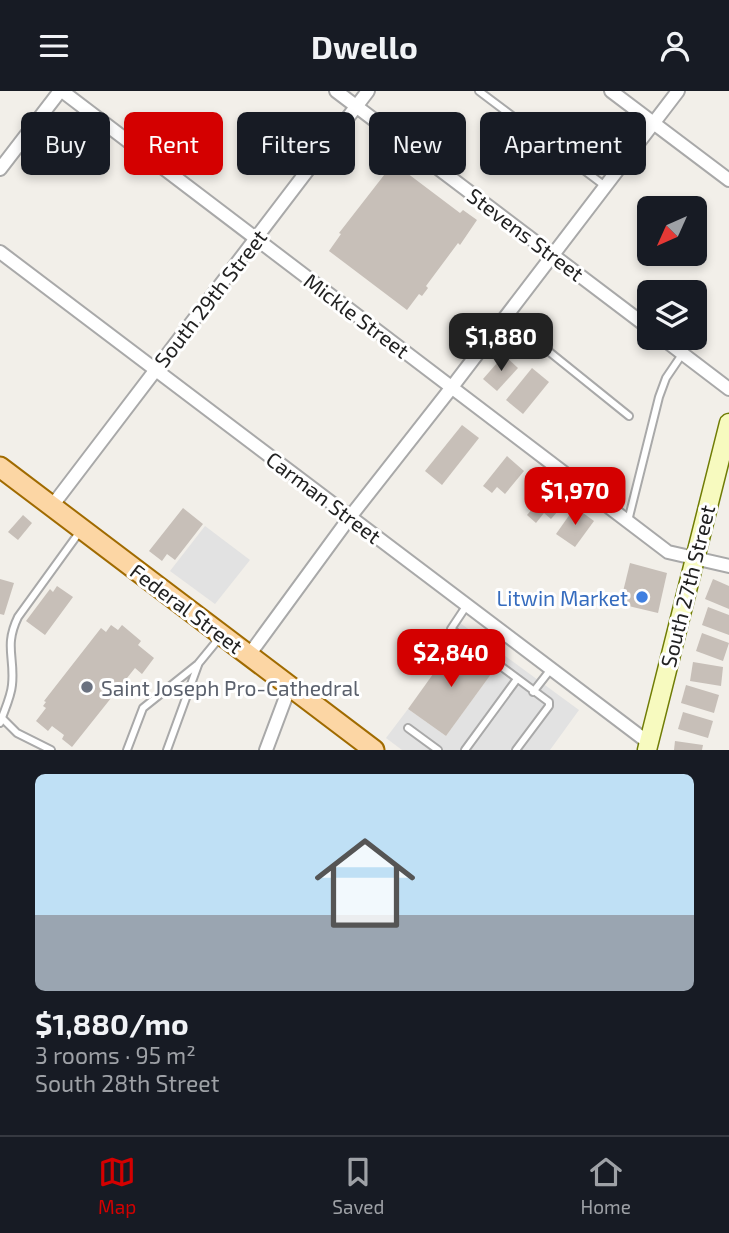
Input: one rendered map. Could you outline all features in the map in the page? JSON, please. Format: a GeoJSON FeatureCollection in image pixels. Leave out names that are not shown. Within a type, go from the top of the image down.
{"type":"FeatureCollection","features":[{"type":"Feature","properties":{"kind":"main road","name":"South 27th Street"},"geometry":{"type":"LineString","coordinates":[[648,746],[729,423]]}},
{"type":"Feature","properties":{"kind":"main road","name":"Federal Street"},"geometry":{"type":"LineString","coordinates":[[0,467],[374,750]]}},
{"type":"Feature","properties":{"kind":"street"},"geometry":{"type":"LineString","coordinates":[[0,169],[61,91]]}},
{"type":"Feature","properties":{"kind":"street","name":"Mickle Street"},"geometry":{"type":"LineString","coordinates":[[61,91],[668,552],[729,566]]}},
{"type":"Feature","properties":{"kind":"street","name":"Stevens Street"},"geometry":{"type":"LineString","coordinates":[[336,91],[637,319]]}},
{"type":"Feature","properties":{"kind":"street","name":"South 29th Street"},"geometry":{"type":"LineString","coordinates":[[52,506],[368,91]]}},
{"type":"Feature","properties":{"kind":"street"},"geometry":{"type":"LineString","coordinates":[[611,91],[729,180]]}},
{"type":"Feature","properties":{"kind":"street"},"geometry":{"type":"LineString","coordinates":[[249,655],[350,517],[453,387],[678,91]]}},
{"type":"Feature","properties":{"kind":"street","name":"Carman Street"},"geometry":{"type":"LineString","coordinates":[[0,253],[467,605],[648,746]]}},
{"type":"Feature","properties":{"kind":"street"},"geometry":{"type":"LineString","coordinates":[[678,350],[729,389]]}},
{"type":"Feature","properties":{"kind":"street"},"geometry":{"type":"LineString","coordinates":[[266,750],[290,686]]}},
{"type":"Feature","properties":{"kind":"lane"},"geometry":{"type":"LineString","coordinates":[[479,91],[605,186]]}},
{"type":"Feature","properties":{"kind":"lane"},"geometry":{"type":"LineString","coordinates":[[506,317],[629,416]]}},
{"type":"Feature","properties":{"kind":"lane"},"geometry":{"type":"LineString","coordinates":[[628,521],[659,397],[666,378],[682,353]]}},
{"type":"Feature","properties":{"kind":"lane"},"geometry":{"type":"LineString","coordinates":[[51,750],[17,733],[1,721],[12,685],[9,649],[11,632],[18,617],[82,529]]}},
{"type":"Feature","properties":{"kind":"lane"},"geometry":{"type":"LineString","coordinates":[[467,605],[451,629],[549,702],[549,706],[516,750]]}},
{"type":"Feature","properties":{"kind":"lane"},"geometry":{"type":"LineString","coordinates":[[127,750],[143,708],[198,664],[222,635]]}},
{"type":"Feature","properties":{"kind":"lane"},"geometry":{"type":"LineString","coordinates":[[167,750],[198,664]]}},
{"type":"Feature","properties":{"kind":"lane"},"geometry":{"type":"LineString","coordinates":[[533,692],[551,669]]}},
{"type":"Feature","properties":{"kind":"lane"},"geometry":{"type":"LineString","coordinates":[[465,750],[517,679]]}},
{"type":"Feature","properties":{"kind":"lane"},"geometry":{"type":"LineString","coordinates":[[408,728],[438,750]]}},
{"type":"Feature","properties":{"kind":"shaded area"},"geometry":{"type":"Polygon","coordinates":[[[205,526],[250,560],[215,604],[170,571],[205,526]]]}},
{"type":"Feature","properties":{"kind":"shaded area"},"geometry":{"type":"Polygon","coordinates":[[[456,620],[579,710],[550,750],[402,750],[386,738],[408,709],[446,736],[494,670],[457,642],[449,651],[439,643],[456,620]]]}},
{"type":"Feature","properties":{"kind":"building"},"geometry":{"type":"Polygon","coordinates":[[[384,175],[410,175],[460,213],[463,210],[477,220],[426,286],[428,288],[422,296],[419,294],[407,310],[329,251],[341,234],[339,233],[384,175]]]}},
{"type":"Feature","properties":{"kind":"building"},"geometry":{"type":"Polygon","coordinates":[[[504,355],[518,368],[497,391],[483,379],[504,355]]]}},
{"type":"Feature","properties":{"kind":"building"},"geometry":{"type":"Polygon","coordinates":[[[532,368],[549,382],[523,414],[506,400],[532,368]]]}},
{"type":"Feature","properties":{"kind":"building"},"geometry":{"type":"Polygon","coordinates":[[[462,425],[479,438],[442,485],[425,471],[462,425]]]}},
{"type":"Feature","properties":{"kind":"building"},"geometry":{"type":"Polygon","coordinates":[[[507,456],[524,471],[505,494],[497,487],[492,493],[483,486],[507,456]]]}},
{"type":"Feature","properties":{"kind":"building"},"geometry":{"type":"Polygon","coordinates":[[[550,489],[565,503],[551,519],[544,513],[536,523],[527,515],[550,489]]]}},
{"type":"Feature","properties":{"kind":"building"},"geometry":{"type":"Polygon","coordinates":[[[575,507],[594,521],[575,547],[556,534],[575,507]]]}},
{"type":"Feature","properties":{"kind":"building"},"geometry":{"type":"Polygon","coordinates":[[[183,508],[203,524],[175,560],[167,554],[162,561],[149,551],[183,508]]]}},
{"type":"Feature","properties":{"kind":"building"},"geometry":{"type":"Polygon","coordinates":[[[23,515],[32,523],[18,540],[8,532],[23,515]]]}},
{"type":"Feature","properties":{"kind":"building"},"geometry":{"type":"Polygon","coordinates":[[[630,563],[667,573],[658,613],[620,604],[630,563]]]}},
{"type":"Feature","properties":{"kind":"building"},"geometry":{"type":"Polygon","coordinates":[[[0,579],[14,583],[4,615],[0,614],[0,579]]]}},
{"type":"Feature","properties":{"kind":"building"},"geometry":{"type":"Polygon","coordinates":[[[713,579],[729,586],[729,609],[705,599],[713,579]]]}},
{"type":"Feature","properties":{"kind":"building"},"geometry":{"type":"Polygon","coordinates":[[[57,586],[73,597],[45,635],[26,621],[50,589],[53,592],[57,586]]]}},
{"type":"Feature","properties":{"kind":"building"},"geometry":{"type":"Polygon","coordinates":[[[708,607],[729,615],[729,635],[702,625],[708,607]]]}},
{"type":"Feature","properties":{"kind":"building","name":"Saint Joseph Pro-Cathedral"},"geometry":{"type":"Polygon","coordinates":[[[111,625],[118,630],[122,625],[141,641],[138,645],[154,658],[142,674],[135,668],[72,747],[62,739],[64,735],[52,726],[48,731],[36,721],[46,708],[43,706],[46,702],[44,701],[101,628],[106,632],[111,625]]]}},
{"type":"Feature","properties":{"kind":"building"},"geometry":{"type":"Polygon","coordinates":[[[702,633],[729,643],[723,661],[696,651],[702,633]]]}},
{"type":"Feature","properties":{"kind":"building"},"geometry":{"type":"Polygon","coordinates":[[[456,642],[494,670],[446,736],[408,709],[456,642]]]}},
{"type":"Feature","properties":{"kind":"building"},"geometry":{"type":"Polygon","coordinates":[[[693,662],[723,667],[721,686],[690,681],[693,662]]]}},
{"type":"Feature","properties":{"kind":"building"},"geometry":{"type":"Polygon","coordinates":[[[686,685],[719,695],[714,713],[681,703],[686,685]]]}},
{"type":"Feature","properties":{"kind":"building"},"geometry":{"type":"Polygon","coordinates":[[[683,712],[713,721],[708,738],[678,729],[683,712]]]}},
{"type":"Feature","properties":{"kind":"building"},"geometry":{"type":"Polygon","coordinates":[[[675,741],[703,745],[702,750],[674,750],[675,741]]]}},
{"type":"Feature","properties":{"kind":"place","name":"Litwin Market"},"geometry":{"type":"Point","coordinates":[642,597]}},
{"type":"Feature","properties":{"kind":"place","name":"Saint Joseph Pro-Cathedral"},"geometry":{"type":"Point","coordinates":[87,687]}}]}
